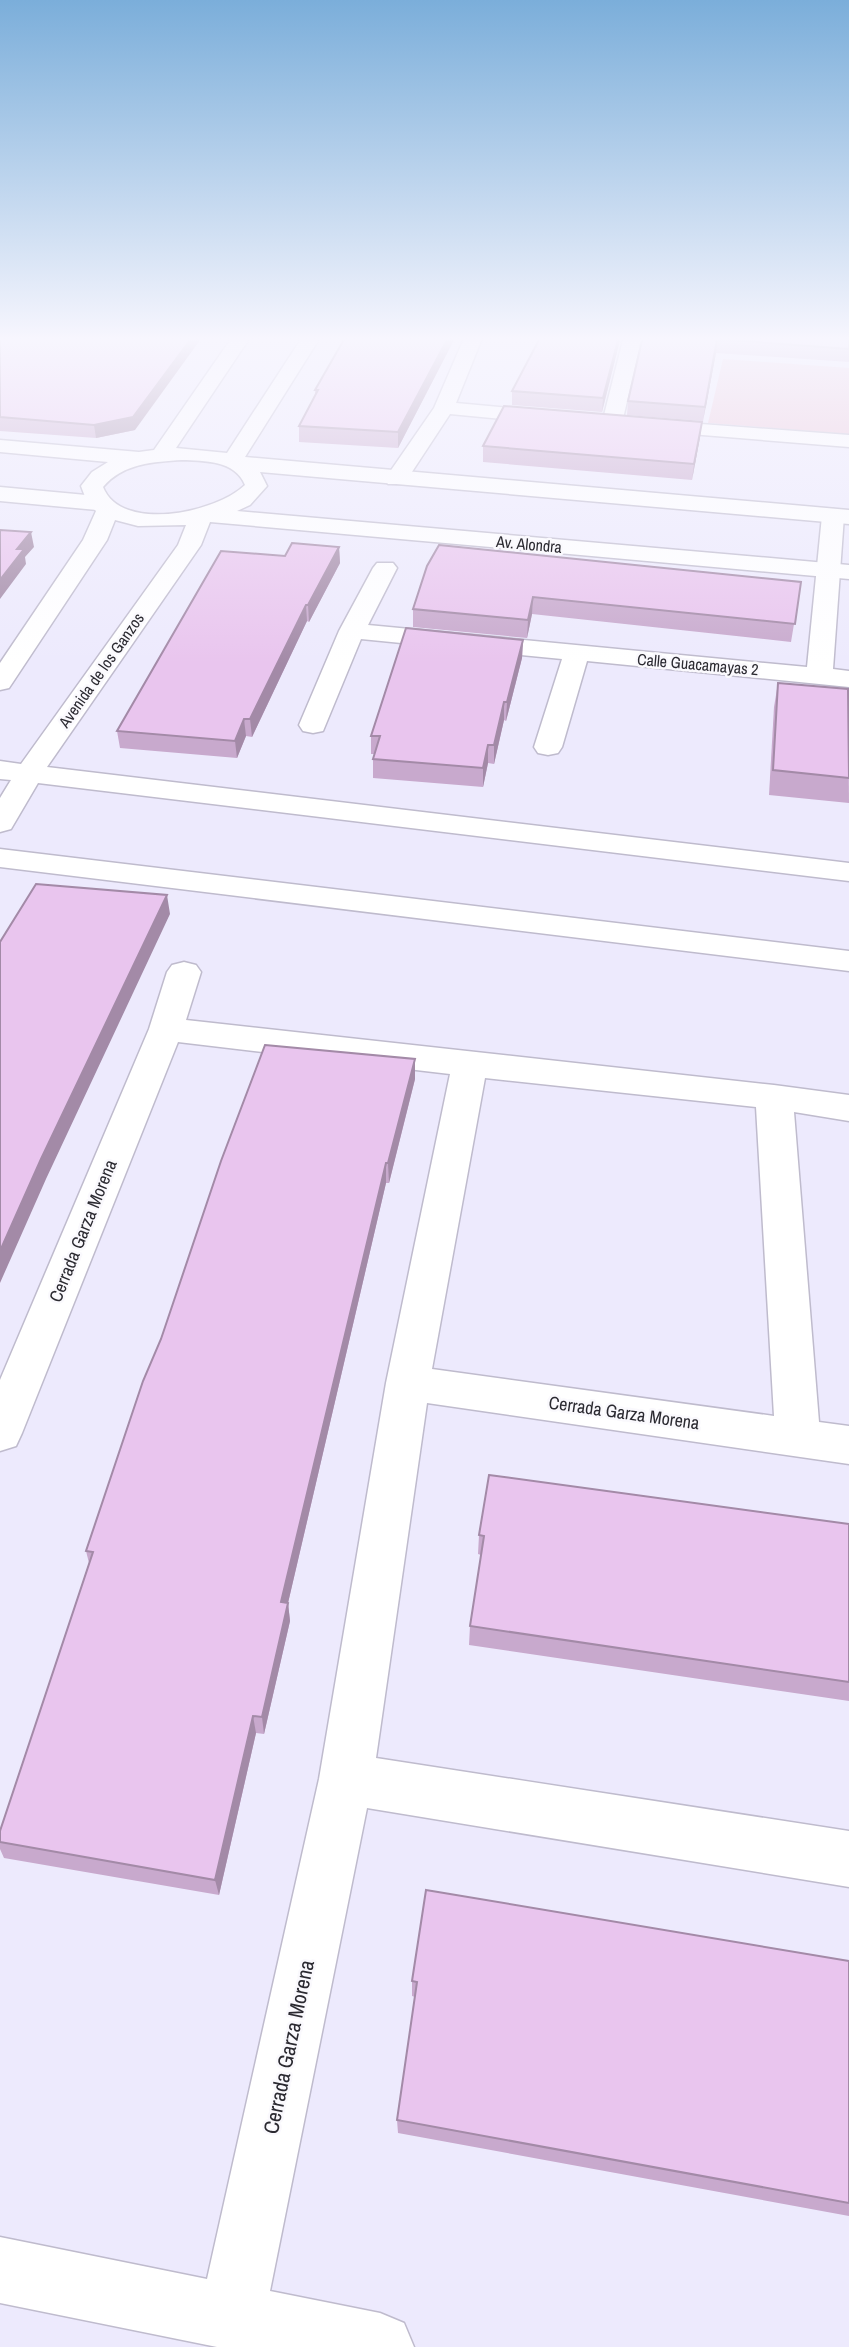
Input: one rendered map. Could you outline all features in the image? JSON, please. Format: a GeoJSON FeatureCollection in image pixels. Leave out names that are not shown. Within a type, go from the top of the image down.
{"type":"FeatureCollection","features":[{"type":"Feature","properties":{"kind":"street"},"geometry":{"type":"LineString","coordinates":[[0,446],[151,457],[202,455],[234,462],[396,479],[596,492],[841,516],[835,576],[819,676]]}},
{"type":"Feature","properties":{"kind":"street"},"geometry":{"type":"LineString","coordinates":[[102,506],[92,495],[92,486],[97,478],[123,463],[151,457],[160,446]]}},
{"type":"Feature","properties":{"kind":"street"},"geometry":{"type":"LineString","coordinates":[[234,462],[244,446]]}},
{"type":"Feature","properties":{"kind":"street"},"geometry":{"type":"LineString","coordinates":[[396,479],[419,446]]}},
{"type":"Feature","properties":{"kind":"street"},"geometry":{"type":"LineString","coordinates":[[0,494],[102,506],[143,519],[205,516],[242,502],[256,486],[254,477],[248,470],[234,462]]}},
{"type":"Feature","properties":{"kind":"street"},"geometry":{"type":"LineString","coordinates":[[0,682],[95,540],[102,506]]}},
{"type":"Feature","properties":{"kind":"street","name":"Av. Alondra"},"geometry":{"type":"LineString","coordinates":[[205,516],[835,576]]}},
{"type":"Feature","properties":{"kind":"street","name":"Avenida de los Ganzos"},"geometry":{"type":"LineString","coordinates":[[0,823],[14,771],[188,545],[205,516]]}},
{"type":"Feature","properties":{"kind":"street"},"geometry":{"type":"LineString","coordinates":[[313,725],[352,631],[385,568]]}},
{"type":"Feature","properties":{"kind":"street","name":"Calle Guacamayas 2"},"geometry":{"type":"LineString","coordinates":[[352,631],[849,679]]}},
{"type":"Feature","properties":{"kind":"street"},"geometry":{"type":"LineString","coordinates":[[548,747],[577,653]]}},
{"type":"Feature","properties":{"kind":"street"},"geometry":{"type":"LineString","coordinates":[[14,771],[849,872]]}},
{"type":"Feature","properties":{"kind":"street"},"geometry":{"type":"LineString","coordinates":[[0,858],[849,961]]}},
{"type":"Feature","properties":{"kind":"street","name":"Cerrada Garza Morena"},"geometry":{"type":"LineString","coordinates":[[0,1433],[166,1029],[184,972]]}},
{"type":"Feature","properties":{"kind":"street"},"geometry":{"type":"LineString","coordinates":[[166,1029],[774,1097],[849,1108]]}},
{"type":"Feature","properties":{"kind":"street","name":"Cerrada Garza Morena"},"geometry":{"type":"LineString","coordinates":[[232,2316],[346,1779],[408,1384],[470,1065]]}},
{"type":"Feature","properties":{"kind":"street"},"geometry":{"type":"LineString","coordinates":[[774,1097],[798,1438]]}},
{"type":"Feature","properties":{"kind":"street","name":"Cerrada Garza Morena"},"geometry":{"type":"LineString","coordinates":[[408,1384],[849,1445]]}},
{"type":"Feature","properties":{"kind":"street"},"geometry":{"type":"LineString","coordinates":[[346,1779],[849,1859]]}},
{"type":"Feature","properties":{"kind":"street"},"geometry":{"type":"LineString","coordinates":[[0,2270],[380,2347]]}},
{"type":"Feature","properties":{"kind":"building"},"geometry":{"type":"Polygon","coordinates":[[[483,446],[698,446],[694,464],[483,446]]]}},
{"type":"Feature","properties":{"kind":"building"},"geometry":{"type":"Polygon","coordinates":[[[0,530],[31,532],[17,549],[24,549],[0,580],[0,530]]]}},
{"type":"Feature","properties":{"kind":"building"},"geometry":{"type":"Polygon","coordinates":[[[292,543],[339,547],[306,605],[250,719],[244,719],[235,741],[117,731],[221,551],[285,556],[292,543]]]}},
{"type":"Feature","properties":{"kind":"building"},"geometry":{"type":"Polygon","coordinates":[[[439,545],[801,582],[795,624],[533,597],[528,620],[413,609],[427,566],[439,545]]]}},
{"type":"Feature","properties":{"kind":"building"},"geometry":{"type":"Polygon","coordinates":[[[406,628],[523,640],[494,745],[488,745],[483,768],[373,759],[380,736],[371,736],[406,628]]]}},
{"type":"Feature","properties":{"kind":"building"},"geometry":{"type":"Polygon","coordinates":[[[778,683],[848,689],[849,778],[773,770],[778,683]]]}},
{"type":"Feature","properties":{"kind":"building"},"geometry":{"type":"Polygon","coordinates":[[[36,884],[167,895],[0,1251],[0,942],[36,884]]]}},
{"type":"Feature","properties":{"kind":"building"},"geometry":{"type":"Polygon","coordinates":[[[265,1045],[415,1059],[386,1163],[281,1602],[288,1603],[262,1717],[253,1716],[215,1880],[0,1842],[0,1831],[93,1552],[86,1551],[143,1381],[161,1339],[221,1161],[265,1045]]]}},
{"type":"Feature","properties":{"kind":"building"},"geometry":{"type":"Polygon","coordinates":[[[489,1475],[849,1524],[849,1682],[470,1626],[484,1536],[479,1535],[489,1475]]]}},
{"type":"Feature","properties":{"kind":"building"},"geometry":{"type":"Polygon","coordinates":[[[426,1890],[849,1961],[849,2203],[397,2120],[417,1982],[412,1981],[426,1890]]]}}]}
